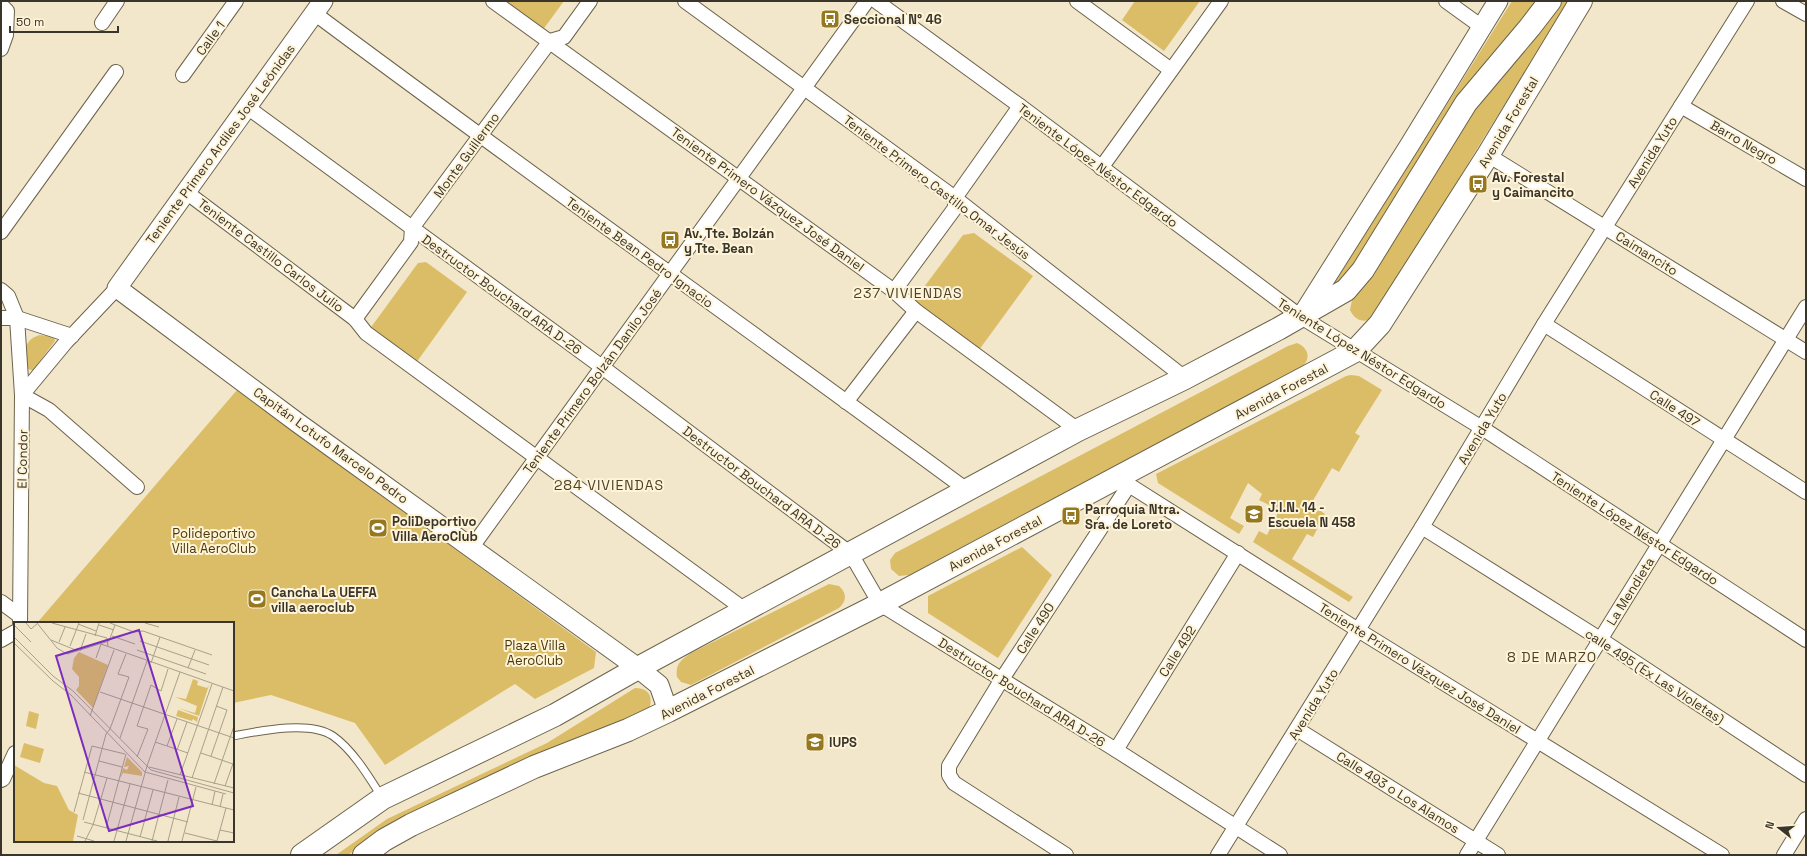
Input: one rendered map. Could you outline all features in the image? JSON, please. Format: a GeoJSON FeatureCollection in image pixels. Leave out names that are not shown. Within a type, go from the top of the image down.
{"type":"FeatureCollection","features":[{"type":"Feature","properties":{"kind":"main road"},"geometry":{"type":"LineString","coordinates":[[302,855],[383,798],[555,715],[638,668],[1078,430],[1186,378],[1301,317],[1346,290],[1362,270],[1466,103],[1550,1]]}},
{"type":"Feature","properties":{"kind":"main road","name":"Avenida Forestal"},"geometry":{"type":"LineString","coordinates":[[364,855],[384,840],[411,825],[534,767],[628,730],[668,712],[1127,479],[1355,351],[1378,327],[1488,155],[1581,1]]}},
{"type":"Feature","properties":{"kind":"street"},"geometry":{"type":"LineString","coordinates":[[102,23],[117,1]]}},
{"type":"Feature","properties":{"kind":"street","name":"Calle 1"},"geometry":{"type":"LineString","coordinates":[[183,75],[236,1]]}},
{"type":"Feature","properties":{"kind":"street","name":"Teniente Primero Vázquez José Daniel"},"geometry":{"type":"LineString","coordinates":[[493,1],[894,291],[916,311],[1078,430]]}},
{"type":"Feature","properties":{"kind":"street","name":"Monte Guillermo"},"geometry":{"type":"LineString","coordinates":[[355,319],[411,242],[412,228],[550,41],[564,37],[590,1]]}},
{"type":"Feature","properties":{"kind":"street","name":"Teniente Primero Castillo Omar Jesús"},"geometry":{"type":"LineString","coordinates":[[685,1],[955,198],[1186,378]]}},
{"type":"Feature","properties":{"kind":"street","name":"Teniente Primero Bolzán Danilo José"},"geometry":{"type":"LineString","coordinates":[[472,547],[866,1]]}},
{"type":"Feature","properties":{"kind":"street","name":"Teniente López Néstor Edgardo"},"geometry":{"type":"LineString","coordinates":[[876,1],[1020,106],[1301,317],[1482,428],[1806,640]]}},
{"type":"Feature","properties":{"kind":"street"},"geometry":{"type":"LineString","coordinates":[[1077,1],[1171,70]]}},
{"type":"Feature","properties":{"kind":"street"},"geometry":{"type":"LineString","coordinates":[[1101,168],[1221,1]]}},
{"type":"Feature","properties":{"kind":"street"},"geometry":{"type":"LineString","coordinates":[[1446,1],[1482,27]]}},
{"type":"Feature","properties":{"kind":"street"},"geometry":{"type":"LineString","coordinates":[[1301,317],[1498,1]]}},
{"type":"Feature","properties":{"kind":"street","name":"Avenida Yuto"},"geometry":{"type":"LineString","coordinates":[[1218,855],[1422,527],[1544,324],[1747,1]]}},
{"type":"Feature","properties":{"kind":"street"},"geometry":{"type":"LineString","coordinates":[[1783,1],[1806,14]]}},
{"type":"Feature","properties":{"kind":"street"},"geometry":{"type":"LineString","coordinates":[[1,5],[7,10],[6,35],[1,49]]}},
{"type":"Feature","properties":{"kind":"street","name":"Teniente Primero Ardiles José Leónidas"},"geometry":{"type":"LineString","coordinates":[[117,288],[319,7]]}},
{"type":"Feature","properties":{"kind":"street","name":"Teniente Bean Pedro Ignacio"},"geometry":{"type":"LineString","coordinates":[[319,7],[480,136],[670,272],[967,490]]}},
{"type":"Feature","properties":{"kind":"street"},"geometry":{"type":"LineString","coordinates":[[1,232],[116,72]]}},
{"type":"Feature","properties":{"kind":"street"},"geometry":{"type":"LineString","coordinates":[[894,291],[955,208],[955,198],[1020,106]]}},
{"type":"Feature","properties":{"kind":"street","name":"Barro Negro"},"geometry":{"type":"LineString","coordinates":[[1681,106],[1806,179]]}},
{"type":"Feature","properties":{"kind":"street","name":"Destructor Bouchard ARA D-26"},"geometry":{"type":"LineString","coordinates":[[247,107],[602,367],[851,554],[880,604],[1116,750],[1280,855]]}},
{"type":"Feature","properties":{"kind":"street","name":"Caimancito"},"geometry":{"type":"LineString","coordinates":[[1488,155],[1806,352]]}},
{"type":"Feature","properties":{"kind":"street","name":"Teniente Castillo Carlos Julio"},"geometry":{"type":"LineString","coordinates":[[186,192],[355,319],[366,333],[745,610]]}},
{"type":"Feature","properties":{"kind":"street"},"geometry":{"type":"LineString","coordinates":[[117,288],[72,336],[22,395],[49,410],[137,487]]}},
{"type":"Feature","properties":{"kind":"street","name":"Capitán Lotufo Marcelo Pedro"},"geometry":{"type":"LineString","coordinates":[[117,288],[298,423],[638,668],[659,685],[668,712]]}},
{"type":"Feature","properties":{"kind":"street","name":"El Condor"},"geometry":{"type":"LineString","coordinates":[[5,293],[17,318],[22,395],[20,620]]}},
{"type":"Feature","properties":{"kind":"street","name":"La Mendieta"},"geometry":{"type":"LineString","coordinates":[[1467,855],[1806,307]]}},
{"type":"Feature","properties":{"kind":"street"},"geometry":{"type":"LineString","coordinates":[[846,402],[916,311]]}},
{"type":"Feature","properties":{"kind":"street"},"geometry":{"type":"LineString","coordinates":[[1,318],[17,318],[72,336]]}},
{"type":"Feature","properties":{"kind":"street","name":"Calle 497"},"geometry":{"type":"LineString","coordinates":[[1544,324],[1806,492]]}},
{"type":"Feature","properties":{"kind":"street","name":"Teniente Primero Vázquez José Daniel"},"geometry":{"type":"LineString","coordinates":[[1127,479],[1238,553],[1358,630],[1722,855]]}},
{"type":"Feature","properties":{"kind":"street","name":"Calle 490"},"geometry":{"type":"LineString","coordinates":[[1066,855],[954,783],[949,775],[949,766],[1127,479]]}},
{"type":"Feature","properties":{"kind":"street","name":"calle 495 (Ex Las Violetas)"},"geometry":{"type":"LineString","coordinates":[[1422,527],[1600,639],[1806,776]]}},
{"type":"Feature","properties":{"kind":"street","name":"Calle 492"},"geometry":{"type":"LineString","coordinates":[[1116,750],[1238,553]]}},
{"type":"Feature","properties":{"kind":"street"},"geometry":{"type":"LineString","coordinates":[[1,602],[20,620]]}},
{"type":"Feature","properties":{"kind":"street"},"geometry":{"type":"LineString","coordinates":[[1,640],[14,633]]}},
{"type":"Feature","properties":{"kind":"street","name":"Calle 493 o Los Alamos"},"geometry":{"type":"LineString","coordinates":[[1297,729],[1498,855]]}},
{"type":"Feature","properties":{"kind":"street"},"geometry":{"type":"LineString","coordinates":[[6,777],[14,756]]}},
{"type":"Feature","properties":{"kind":"street"},"geometry":{"type":"LineString","coordinates":[[1784,855],[1806,819]]}},
{"type":"Feature","properties":{"kind":"lane"},"geometry":{"type":"LineString","coordinates":[[234,736],[295,728],[315,728],[333,736],[360,764],[383,798]]}},
{"type":"Feature","properties":{"kind":"green space"},"geometry":{"type":"Polygon","coordinates":[[[503,1],[564,1],[542,31],[503,1]]]}},
{"type":"Feature","properties":{"kind":"green space"},"geometry":{"type":"Polygon","coordinates":[[[1135,1],[1200,1],[1164,51],[1122,20],[1135,1]]]}},
{"type":"Feature","properties":{"kind":"green space"},"geometry":{"type":"Polygon","coordinates":[[[1512,1],[1539,1],[1360,262],[1331,289],[1512,1]]]}},
{"type":"Feature","properties":{"kind":"green space"},"geometry":{"type":"Polygon","coordinates":[[[1560,1],[1569,1],[1377,314],[1366,321],[1355,318],[1350,310],[1352,300],[1478,103],[1528,48],[1560,1]]]}},
{"type":"Feature","properties":{"kind":"green space"},"geometry":{"type":"Polygon","coordinates":[[[974,233],[1033,276],[979,350],[912,303],[963,235],[974,233]]]}},
{"type":"Feature","properties":{"kind":"green space"},"geometry":{"type":"Polygon","coordinates":[[[426,262],[467,292],[416,363],[369,330],[418,263],[426,262]]]}},
{"type":"Feature","properties":{"kind":"green space"},"geometry":{"type":"Polygon","coordinates":[[[40,335],[54,337],[55,341],[33,370],[31,370],[28,369],[25,353],[27,344],[34,337],[40,335]]]}},
{"type":"Feature","properties":{"kind":"green space"},"geometry":{"type":"Polygon","coordinates":[[[1297,343],[1304,348],[1308,357],[1307,361],[1302,367],[909,575],[899,576],[891,569],[890,560],[895,553],[1288,346],[1297,343]]]}},
{"type":"Feature","properties":{"kind":"green space"},"geometry":{"type":"Polygon","coordinates":[[[1346,376],[1359,376],[1382,390],[1355,433],[1360,436],[1339,472],[1332,468],[1311,504],[1325,514],[1313,537],[1307,534],[1292,559],[1353,597],[1349,602],[1253,542],[1259,531],[1267,535],[1279,510],[1259,500],[1262,494],[1248,483],[1230,518],[1244,526],[1239,534],[1158,483],[1156,474],[1346,376]]]}},
{"type":"Feature","properties":{"kind":"green space","name":"Polideportivo Villa AeroClub"},"geometry":{"type":"Polygon","coordinates":[[[237,390],[596,652],[594,668],[535,699],[515,684],[385,765],[355,723],[271,695],[234,703],[234,622],[38,622],[237,390]]]}},
{"type":"Feature","properties":{"kind":"green space"},"geometry":{"type":"Polygon","coordinates":[[[1022,547],[1052,575],[998,658],[928,613],[928,596],[1022,547]]]}},
{"type":"Feature","properties":{"kind":"green space"},"geometry":{"type":"Polygon","coordinates":[[[829,584],[839,586],[844,591],[845,600],[839,608],[691,685],[681,682],[677,677],[678,666],[684,658],[691,653],[829,584]]]}},
{"type":"Feature","properties":{"kind":"green space"},"geometry":{"type":"Polygon","coordinates":[[[635,688],[640,688],[649,694],[651,701],[649,710],[392,823],[348,855],[336,855],[387,819],[547,743],[635,688]]]}},
{"type":"Feature","properties":{"kind":"place","name":"Seccional N° 46"},"geometry":{"type":"Point","coordinates":[830,19]}},
{"type":"Feature","properties":{"kind":"place","name":"Av. Forestal y Caimancito"},"geometry":{"type":"Point","coordinates":[1478,184]}},
{"type":"Feature","properties":{"kind":"place","name":"Av. Tte. Bolzán y Tte. Bean"},"geometry":{"type":"Point","coordinates":[670,240]}},
{"type":"Feature","properties":{"kind":"place","name":"J.I.N. 14 - Escuela N 458"},"geometry":{"type":"Point","coordinates":[1254,514]}},
{"type":"Feature","properties":{"kind":"place","name":"Parroquia Ntra. Sra. de Loreto"},"geometry":{"type":"Point","coordinates":[1071,516]}},
{"type":"Feature","properties":{"kind":"place","name":"PoliDeportivo Villa AeroClub"},"geometry":{"type":"Point","coordinates":[378,528]}},
{"type":"Feature","properties":{"kind":"place","name":"Cancha La UEFFA villa aeroclub"},"geometry":{"type":"Point","coordinates":[257,599]}},
{"type":"Feature","properties":{"kind":"place","name":"IUPS"},"geometry":{"type":"Point","coordinates":[815,742]}},
{"type":"Feature","properties":{"kind":"district","name":"237 VIVIENDAS"},"geometry":{"type":"Point","coordinates":[908,293]}},
{"type":"Feature","properties":{"kind":"district","name":"284 VIVIENDAS"},"geometry":{"type":"Point","coordinates":[609,485]}},
{"type":"Feature","properties":{"kind":"district","name":"8 DE MARZO"},"geometry":{"type":"Point","coordinates":[1552,657]}},
{"type":"Feature","properties":{"kind":"park label","name":"Plaza Villa AeroClub"},"geometry":{"type":"Point","coordinates":[535,652]}}]}
